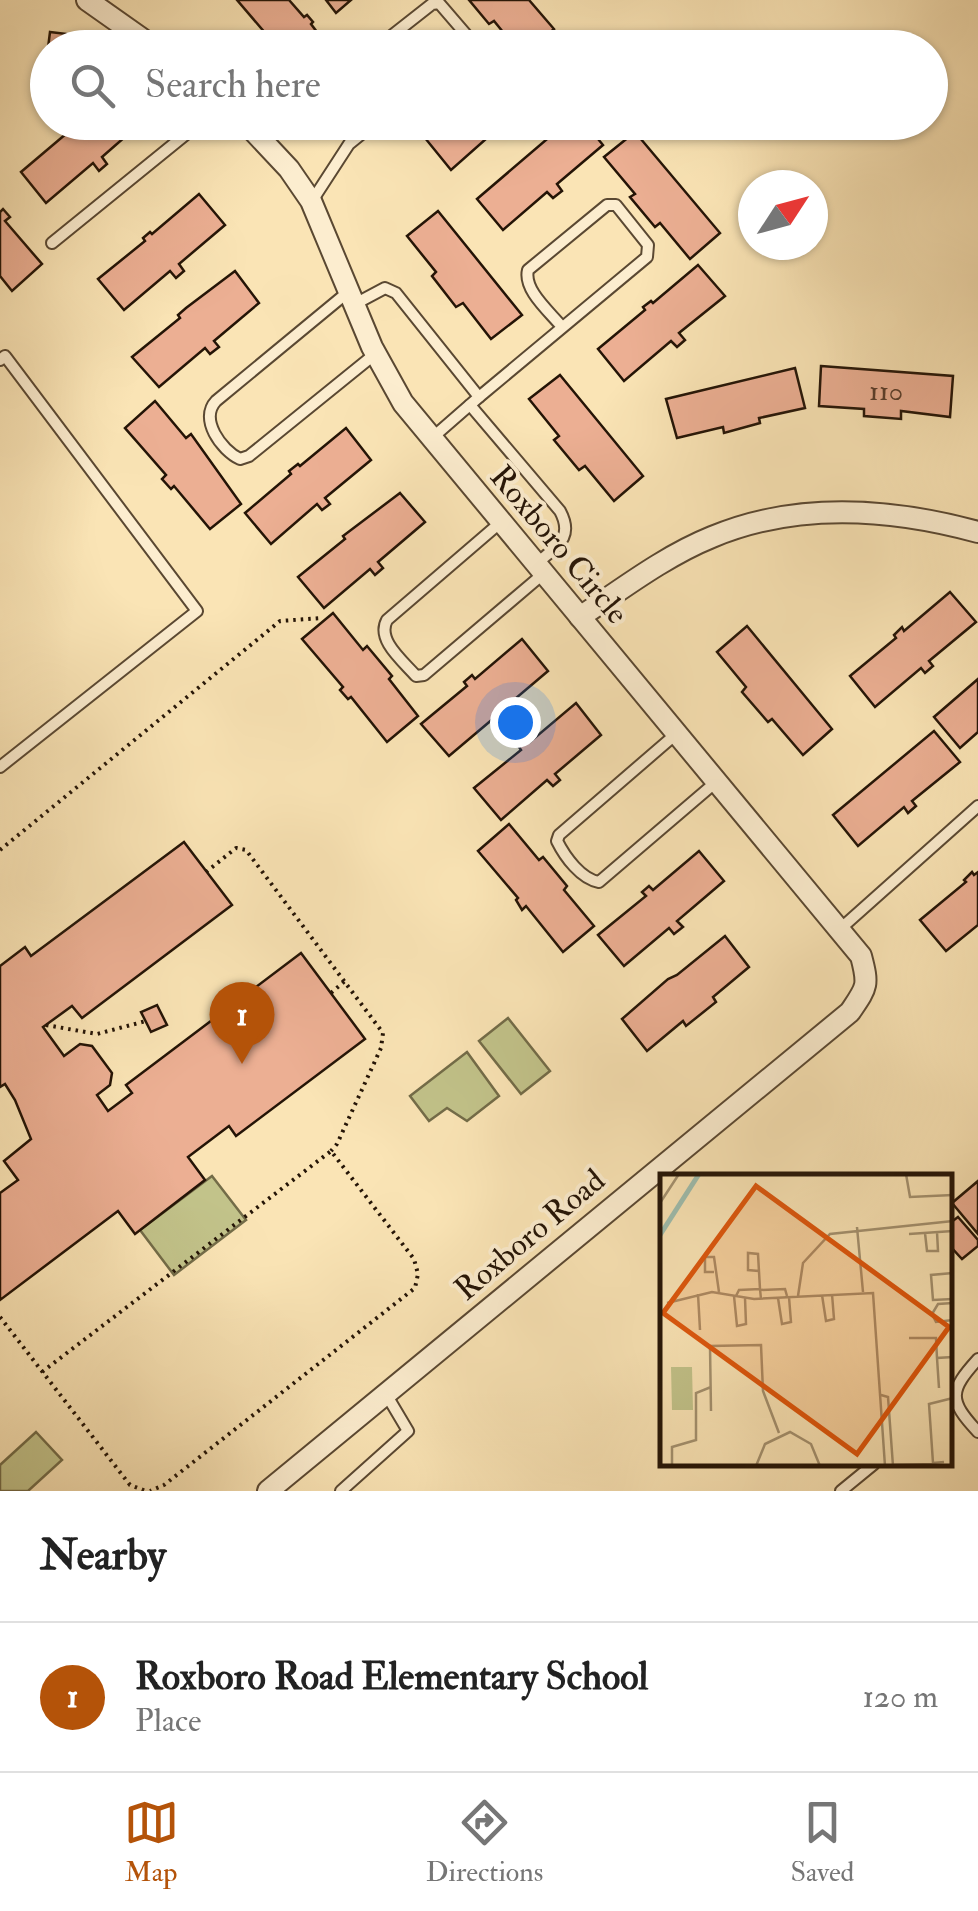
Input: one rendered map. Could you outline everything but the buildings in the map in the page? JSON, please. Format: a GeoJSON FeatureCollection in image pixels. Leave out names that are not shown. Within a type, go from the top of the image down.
{"type":"FeatureCollection","features":[{"type":"Feature","properties":{"kind":"street"},"geometry":{"type":"LineString","coordinates":[[87,0],[129,30]]}},
{"type":"Feature","properties":{"kind":"street","name":"Roxboro Circle"},"geometry":{"type":"LineString","coordinates":[[262,140],[289,169],[311,202],[376,354],[402,403],[861,956],[868,981]]}},
{"type":"Feature","properties":{"kind":"street"},"geometry":{"type":"LineString","coordinates":[[580,617],[652,569],[709,538],[766,520],[842,510],[912,515],[978,532]]}},
{"type":"Feature","properties":{"kind":"street","name":"Roxboro Road"},"geometry":{"type":"LineString","coordinates":[[268,1491],[850,1012],[868,981]]}},
{"type":"Feature","properties":{"kind":"lane"},"geometry":{"type":"LineString","coordinates":[[399,30],[432,4],[439,4],[462,30]]}},
{"type":"Feature","properties":{"kind":"lane"},"geometry":{"type":"LineString","coordinates":[[52,243],[179,140]]}},
{"type":"Feature","properties":{"kind":"lane"},"geometry":{"type":"LineString","coordinates":[[311,202],[354,140]]}},
{"type":"Feature","properties":{"kind":"lane"},"geometry":{"type":"LineString","coordinates":[[432,438],[647,257],[648,245],[616,204],[607,204],[528,270],[526,279],[530,287],[562,328]]}},
{"type":"Feature","properties":{"kind":"lane"},"geometry":{"type":"LineString","coordinates":[[376,354],[240,460],[231,455],[208,421],[208,409],[216,401],[352,298],[385,288],[396,292],[568,525],[565,538],[540,569],[424,675],[416,676],[383,636],[386,620],[501,522]]}},
{"type":"Feature","properties":{"kind":"lane"},"geometry":{"type":"LineString","coordinates":[[0,360],[5,356],[197,611],[0,766]]}},
{"type":"Feature","properties":{"kind":"lane"},"geometry":{"type":"LineString","coordinates":[[676,734],[559,835],[560,848],[586,878],[599,882],[716,782]]}},
{"type":"Feature","properties":{"kind":"lane"},"geometry":{"type":"LineString","coordinates":[[838,930],[978,806]]}},
{"type":"Feature","properties":{"kind":"lane"},"geometry":{"type":"LineString","coordinates":[[978,1359],[961,1378],[955,1402],[978,1432]]}},
{"type":"Feature","properties":{"kind":"lane"},"geometry":{"type":"LineString","coordinates":[[341,1491],[408,1431],[386,1394]]}},
{"type":"Feature","properties":{"kind":"lane"},"geometry":{"type":"LineString","coordinates":[[841,1491],[872,1466]]}},
{"type":"Feature","properties":{"kind":"path"},"geometry":{"type":"LineString","coordinates":[[0,850],[280,621],[322,618]]}},
{"type":"Feature","properties":{"kind":"path"},"geometry":{"type":"LineString","coordinates":[[42,1372],[331,1151],[338,1144],[384,1040],[379,1024],[246,850],[236,848],[206,872]]}},
{"type":"Feature","properties":{"kind":"path"},"geometry":{"type":"LineString","coordinates":[[331,994],[346,980]]}},
{"type":"Feature","properties":{"kind":"path"},"geometry":{"type":"LineString","coordinates":[[46,1025],[97,1034],[146,1021]]}},
{"type":"Feature","properties":{"kind":"path"},"geometry":{"type":"LineString","coordinates":[[0,1317],[130,1485],[148,1491],[164,1484],[415,1288],[418,1274],[414,1260],[331,1151]]}},
{"type":"Feature","properties":{"kind":"green space"},"geometry":{"type":"Polygon","coordinates":[[[508,1018],[550,1071],[521,1094],[479,1041],[508,1018]]]}},
{"type":"Feature","properties":{"kind":"green space"},"geometry":{"type":"Polygon","coordinates":[[[467,1052],[499,1096],[467,1121],[447,1108],[429,1121],[410,1096],[467,1052]]]}},
{"type":"Feature","properties":{"kind":"green space"},"geometry":{"type":"Polygon","coordinates":[[[212,1176],[246,1220],[174,1275],[140,1230],[212,1176]]]}},
{"type":"Feature","properties":{"kind":"green space"},"geometry":{"type":"Polygon","coordinates":[[[36,1432],[62,1460],[28,1491],[0,1491],[0,1465],[36,1432]]]}},
{"type":"Feature","properties":{"kind":"place","name":"Roxboro Road Elementary School"},"geometry":{"type":"Point","coordinates":[242,1064]}}]}
